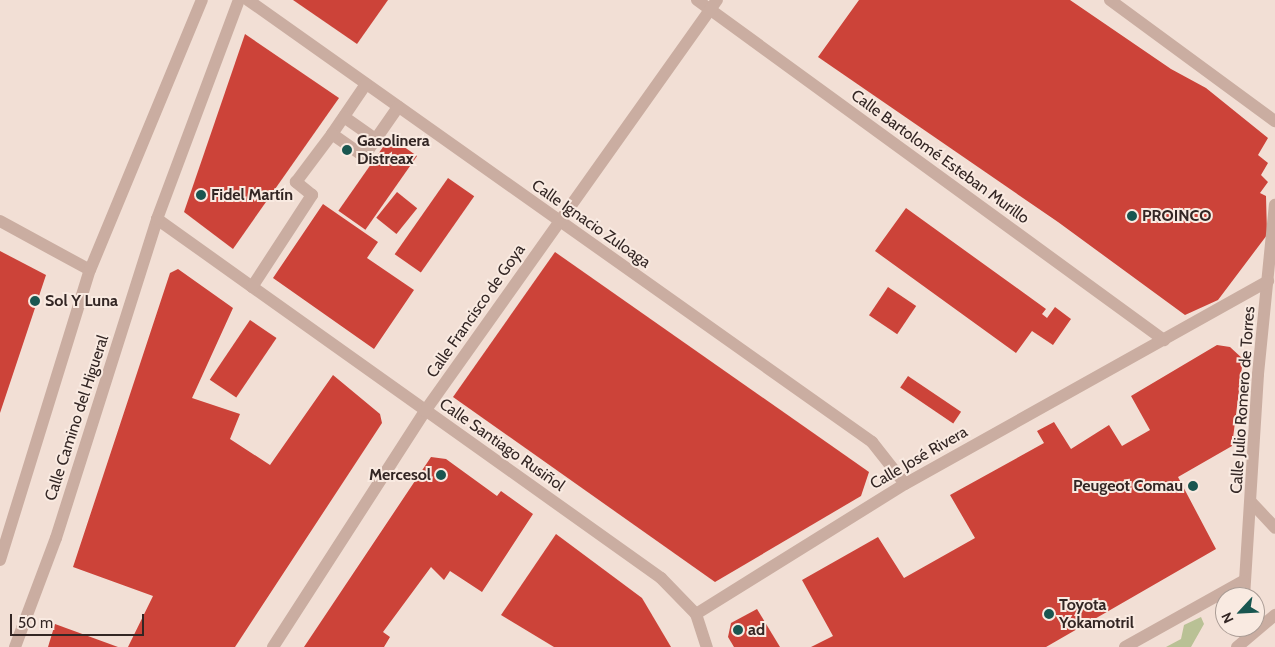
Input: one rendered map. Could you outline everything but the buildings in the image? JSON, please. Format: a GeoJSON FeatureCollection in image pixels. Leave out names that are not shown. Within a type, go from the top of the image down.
{"type":"FeatureCollection","features":[{"type":"Feature","properties":{"kind":"street","name":"Calle Camino del Higueral"},"geometry":{"type":"LineString","coordinates":[[0,560],[90,270],[202,0]]}},
{"type":"Feature","properties":{"kind":"street","name":"Calle Camino del Higueral"},"geometry":{"type":"LineString","coordinates":[[15,647],[56,538],[158,219],[239,0]]}},
{"type":"Feature","properties":{"kind":"street","name":"Calle Ignacio Zuloaga"},"geometry":{"type":"LineString","coordinates":[[248,0],[872,442],[905,484]]}},
{"type":"Feature","properties":{"kind":"street","name":"Calle Bartolomé Esteban Murillo"},"geometry":{"type":"LineString","coordinates":[[697,0],[713,5],[1164,340]]}},
{"type":"Feature","properties":{"kind":"street"},"geometry":{"type":"LineString","coordinates":[[1110,0],[1275,121]]}},
{"type":"Feature","properties":{"kind":"street","name":"Calle Francisco de Goya"},"geometry":{"type":"LineString","coordinates":[[272,647],[425,411],[713,5]]}},
{"type":"Feature","properties":{"kind":"street"},"geometry":{"type":"LineString","coordinates":[[252,287],[312,195],[296,182],[366,84]]}},
{"type":"Feature","properties":{"kind":"street"},"geometry":{"type":"LineString","coordinates":[[332,134],[364,156],[398,107]]}},
{"type":"Feature","properties":{"kind":"street"},"geometry":{"type":"LineString","coordinates":[[344,117],[376,140]]}},
{"type":"Feature","properties":{"kind":"street","name":"Calle Julio Romero de Torres"},"geometry":{"type":"LineString","coordinates":[[1243,587],[1252,503],[1258,374],[1275,205]]}},
{"type":"Feature","properties":{"kind":"street","name":"Calle Santiago Rusiñol"},"geometry":{"type":"LineString","coordinates":[[158,219],[661,578],[696,614],[707,647]]}},
{"type":"Feature","properties":{"kind":"street"},"geometry":{"type":"LineString","coordinates":[[0,221],[90,270]]}},
{"type":"Feature","properties":{"kind":"street","name":"Calle José Rivera"},"geometry":{"type":"LineString","coordinates":[[696,614],[905,484],[1268,280]]}},
{"type":"Feature","properties":{"kind":"street"},"geometry":{"type":"LineString","coordinates":[[1252,503],[1275,528]]}},
{"type":"Feature","properties":{"kind":"street"},"geometry":{"type":"LineString","coordinates":[[1125,647],[1243,581]]}},
{"type":"Feature","properties":{"kind":"green space"},"geometry":{"type":"Polygon","coordinates":[[[1201,617],[1204,624],[1191,647],[1166,647],[1181,639],[1184,625],[1201,617]]]}},
{"type":"Feature","properties":{"kind":"place","name":"Gasolinera Distreax"},"geometry":{"type":"Point","coordinates":[347,150]}},
{"type":"Feature","properties":{"kind":"place","name":"Fidel Martín"},"geometry":{"type":"Point","coordinates":[201,195]}},
{"type":"Feature","properties":{"kind":"place","name":"PROINCO"},"geometry":{"type":"Point","coordinates":[1132,216]}},
{"type":"Feature","properties":{"kind":"place","name":"Sol Y Luna"},"geometry":{"type":"Point","coordinates":[35,301]}},
{"type":"Feature","properties":{"kind":"place","name":"Mercesol"},"geometry":{"type":"Point","coordinates":[441,475]}},
{"type":"Feature","properties":{"kind":"place","name":"Peugeot Comau"},"geometry":{"type":"Point","coordinates":[1193,486]}},
{"type":"Feature","properties":{"kind":"place","name":"Toyota Yokamotril"},"geometry":{"type":"Point","coordinates":[1049,614]}},
{"type":"Feature","properties":{"kind":"place","name":"ad"},"geometry":{"type":"Point","coordinates":[738,630]}}]}
